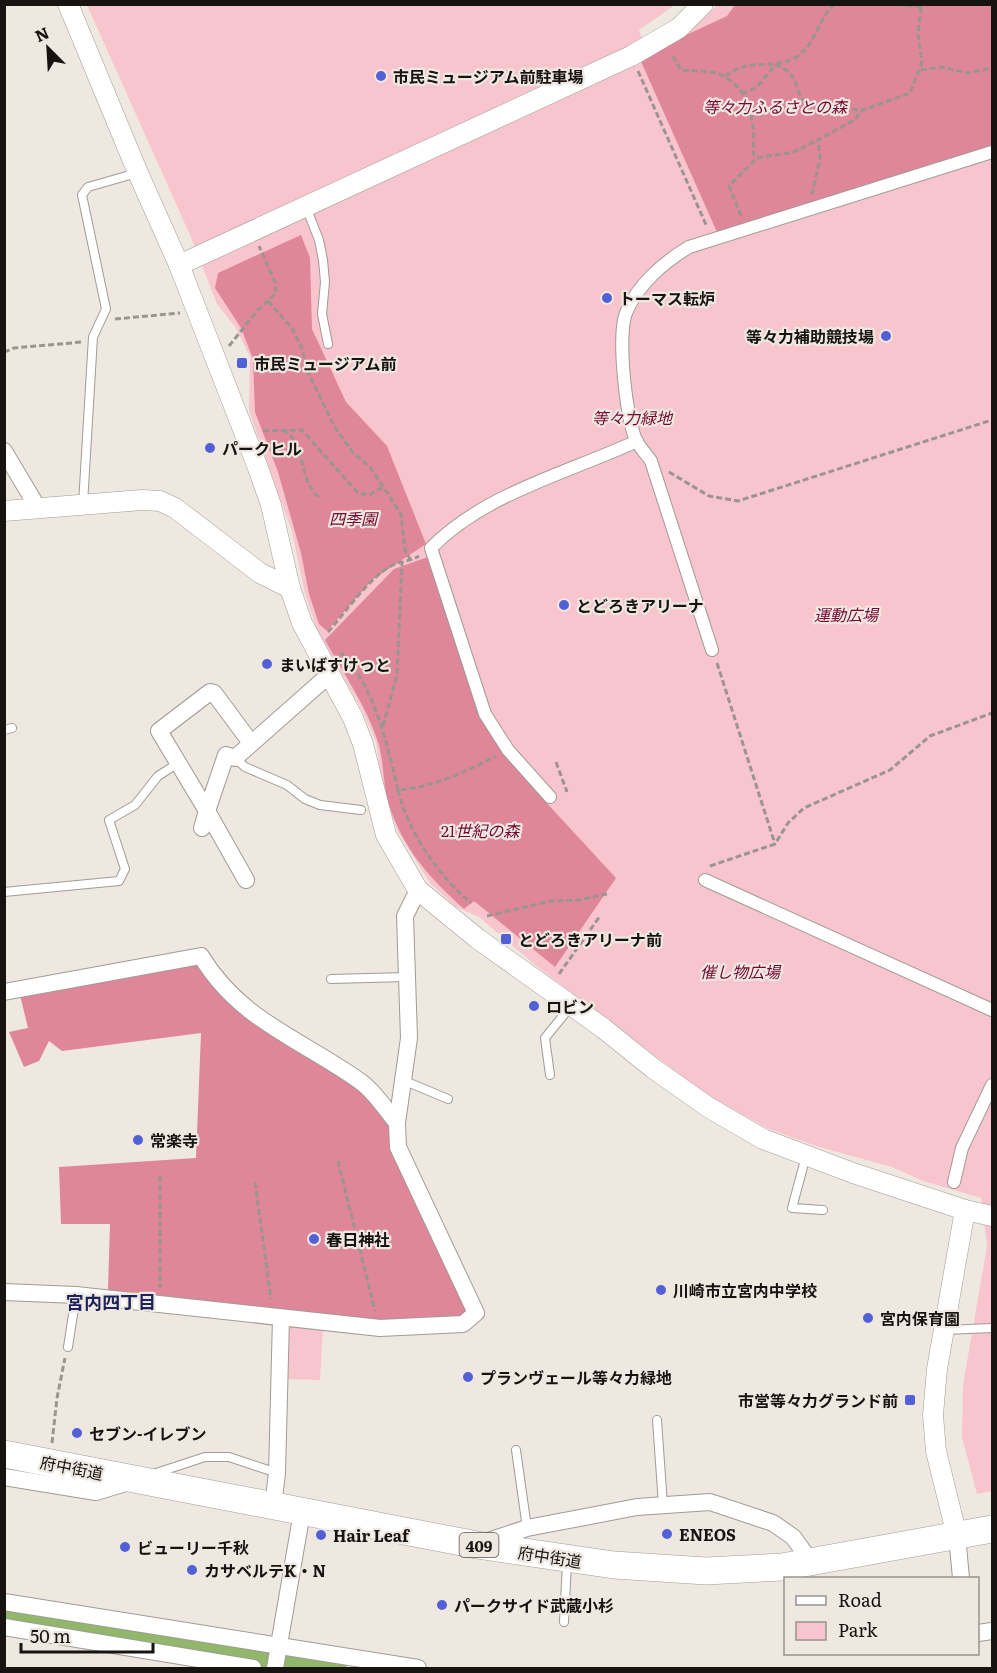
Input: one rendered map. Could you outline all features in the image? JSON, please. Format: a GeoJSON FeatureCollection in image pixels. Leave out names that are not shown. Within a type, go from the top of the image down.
{"type":"FeatureCollection","features":[{"type":"Feature","properties":{"kind":"highway","name":"府中街道"},"geometry":{"type":"LineString","coordinates":[[4,1454],[477,1545],[568,1560],[706,1571],[812,1563],[993,1529]]}},
{"type":"Feature","properties":{"kind":"street"},"geometry":{"type":"LineString","coordinates":[[68,4],[179,265],[244,433],[271,505],[290,588],[313,644],[353,718],[363,744],[386,835],[418,890],[455,922],[708,1107],[763,1139],[965,1210],[993,1215]]}},
{"type":"Feature","properties":{"kind":"street"},"geometry":{"type":"LineString","coordinates":[[179,265],[631,56],[680,28],[703,4]]}},
{"type":"Feature","properties":{"kind":"street"},"geometry":{"type":"LineString","coordinates":[[712,650],[651,461],[637,441],[622,350],[626,314],[639,290],[669,259],[689,247],[993,152]]}},
{"type":"Feature","properties":{"kind":"street"},"geometry":{"type":"LineString","coordinates":[[550,797],[508,750],[485,714],[431,548],[467,516],[637,441]]}},
{"type":"Feature","properties":{"kind":"street"},"geometry":{"type":"LineString","coordinates":[[4,452],[39,508]]}},
{"type":"Feature","properties":{"kind":"street"},"geometry":{"type":"LineString","coordinates":[[4,511],[152,499],[166,504],[260,573],[290,588]]}},
{"type":"Feature","properties":{"kind":"street"},"geometry":{"type":"LineString","coordinates":[[202,828],[226,755],[235,758],[329,675]]}},
{"type":"Feature","properties":{"kind":"street"},"geometry":{"type":"LineString","coordinates":[[246,880],[180,762],[159,731],[210,692],[214,693],[251,743]]}},
{"type":"Feature","properties":{"kind":"street"},"geometry":{"type":"LineString","coordinates":[[705,880],[993,1010]]}},
{"type":"Feature","properties":{"kind":"street"},"geometry":{"type":"LineString","coordinates":[[4,1292],[76,1295],[380,1328],[463,1324],[476,1313],[398,1148],[397,1123],[405,1081],[409,1038],[405,916],[418,890]]}},
{"type":"Feature","properties":{"kind":"street"},"geometry":{"type":"LineString","coordinates":[[4,992],[201,956],[216,981],[236,1002],[363,1083],[397,1123]]}},
{"type":"Feature","properties":{"kind":"street"},"geometry":{"type":"LineString","coordinates":[[954,1182],[962,1148],[993,1085]]}},
{"type":"Feature","properties":{"kind":"street"},"geometry":{"type":"LineString","coordinates":[[961,1577],[957,1536],[936,1451],[933,1415],[937,1369],[965,1210]]}},
{"type":"Feature","properties":{"kind":"street"},"geometry":{"type":"LineString","coordinates":[[273,1506],[277,1473],[277,1317]]}},
{"type":"Feature","properties":{"kind":"street"},"geometry":{"type":"LineString","coordinates":[[4,1477],[96,1492],[135,1480]]}},
{"type":"Feature","properties":{"kind":"street"},"geometry":{"type":"LineString","coordinates":[[477,1545],[527,1528],[663,1504],[710,1502],[767,1521],[793,1537],[812,1563]]}},
{"type":"Feature","properties":{"kind":"street"},"geometry":{"type":"LineString","coordinates":[[276,1659],[302,1512]]}},
{"type":"Feature","properties":{"kind":"street"},"geometry":{"type":"LineString","coordinates":[[4,1602],[276,1659],[418,1668]]}},
{"type":"Feature","properties":{"kind":"street"},"geometry":{"type":"LineString","coordinates":[[4,1627],[253,1668]]}},
{"type":"Feature","properties":{"kind":"lane"},"geometry":{"type":"LineString","coordinates":[[83,504],[92,341],[106,309],[82,195],[88,187],[138,173]]}},
{"type":"Feature","properties":{"kind":"lane"},"geometry":{"type":"LineString","coordinates":[[305,206],[319,240],[323,260],[325,282],[322,314],[328,344]]}},
{"type":"Feature","properties":{"kind":"lane"},"geometry":{"type":"LineString","coordinates":[[235,758],[245,768],[287,785],[305,799],[320,806],[361,810]]}},
{"type":"Feature","properties":{"kind":"lane"},"geometry":{"type":"LineString","coordinates":[[4,892],[119,881],[125,869],[109,820],[135,805],[158,776],[180,762]]}},
{"type":"Feature","properties":{"kind":"lane"},"geometry":{"type":"LineString","coordinates":[[331,979],[407,977]]}},
{"type":"Feature","properties":{"kind":"lane"},"geometry":{"type":"LineString","coordinates":[[550,1075],[545,1038],[571,1006]]}},
{"type":"Feature","properties":{"kind":"lane"},"geometry":{"type":"LineString","coordinates":[[405,1081],[448,1099]]}},
{"type":"Feature","properties":{"kind":"lane"},"geometry":{"type":"LineString","coordinates":[[806,1156],[792,1208],[823,1210]]}},
{"type":"Feature","properties":{"kind":"lane"},"geometry":{"type":"LineString","coordinates":[[68,1347],[76,1295]]}},
{"type":"Feature","properties":{"kind":"lane"},"geometry":{"type":"LineString","coordinates":[[945,1330],[993,1328]]}},
{"type":"Feature","properties":{"kind":"lane"},"geometry":{"type":"LineString","coordinates":[[657,1419],[663,1504]]}},
{"type":"Feature","properties":{"kind":"lane"},"geometry":{"type":"LineString","coordinates":[[516,1450],[527,1528]]}},
{"type":"Feature","properties":{"kind":"lane"},"geometry":{"type":"LineString","coordinates":[[135,1480],[205,1457],[243,1459],[277,1473]]}},
{"type":"Feature","properties":{"kind":"lane"},"geometry":{"type":"LineString","coordinates":[[564,1622],[568,1560]]}},
{"type":"Feature","properties":{"kind":"path"},"geometry":{"type":"LineString","coordinates":[[742,94],[757,87],[775,65],[802,52],[814,39],[821,20],[835,4]]}},
{"type":"Feature","properties":{"kind":"path"},"geometry":{"type":"LineString","coordinates":[[898,4],[921,7],[927,4]]}},
{"type":"Feature","properties":{"kind":"path"},"geometry":{"type":"LineString","coordinates":[[725,76],[741,65],[775,65],[787,69],[794,77],[802,101],[808,106],[863,110],[910,93],[921,70],[918,35],[921,7]]}},
{"type":"Feature","properties":{"kind":"path"},"geometry":{"type":"LineString","coordinates":[[631,56],[712,239]]}},
{"type":"Feature","properties":{"kind":"path"},"geometry":{"type":"LineString","coordinates":[[673,56],[681,70],[725,76],[742,94],[753,116],[753,153],[757,158]]}},
{"type":"Feature","properties":{"kind":"path"},"geometry":{"type":"LineString","coordinates":[[921,70],[941,67],[962,73],[993,68]]}},
{"type":"Feature","properties":{"kind":"path"},"geometry":{"type":"LineString","coordinates":[[747,229],[729,186],[757,158],[794,152],[854,120],[863,110]]}},
{"type":"Feature","properties":{"kind":"path"},"geometry":{"type":"LineString","coordinates":[[817,207],[812,196],[820,158],[818,140]]}},
{"type":"Feature","properties":{"kind":"path"},"geometry":{"type":"LineString","coordinates":[[216,362],[256,311],[278,288],[252,231]]}},
{"type":"Feature","properties":{"kind":"path"},"geometry":{"type":"LineString","coordinates":[[268,301],[292,328],[302,348],[307,370],[334,426],[353,453],[370,467],[401,514],[405,550],[411,561]]}},
{"type":"Feature","properties":{"kind":"path"},"geometry":{"type":"LineString","coordinates":[[101,320],[182,313]]}},
{"type":"Feature","properties":{"kind":"path"},"geometry":{"type":"LineString","coordinates":[[4,352],[37,345],[92,341]]}},
{"type":"Feature","properties":{"kind":"path"},"geometry":{"type":"LineString","coordinates":[[651,461],[709,496],[738,501],[993,420]]}},
{"type":"Feature","properties":{"kind":"path"},"geometry":{"type":"LineString","coordinates":[[244,433],[282,429],[302,430],[358,493],[369,495],[383,487]]}},
{"type":"Feature","properties":{"kind":"path"},"geometry":{"type":"LineString","coordinates":[[282,429],[289,433],[297,446],[308,486],[319,497]]}},
{"type":"Feature","properties":{"kind":"path"},"geometry":{"type":"LineString","coordinates":[[313,644],[328,632],[373,581],[393,565],[411,561],[431,548]]}},
{"type":"Feature","properties":{"kind":"path"},"geometry":{"type":"LineString","coordinates":[[383,726],[397,675],[402,563]]}},
{"type":"Feature","properties":{"kind":"path"},"geometry":{"type":"LineString","coordinates":[[712,650],[775,844]]}},
{"type":"Feature","properties":{"kind":"path"},"geometry":{"type":"LineString","coordinates":[[339,651],[366,692],[383,726],[402,808],[440,871],[471,903]]}},
{"type":"Feature","properties":{"kind":"path"},"geometry":{"type":"LineString","coordinates":[[710,866],[775,844],[788,822],[804,808],[890,770],[930,736],[993,713]]}},
{"type":"Feature","properties":{"kind":"path"},"geometry":{"type":"LineString","coordinates":[[398,790],[418,788],[461,774],[508,750]]}},
{"type":"Feature","properties":{"kind":"path"},"geometry":{"type":"LineString","coordinates":[[556,762],[567,792]]}},
{"type":"Feature","properties":{"kind":"path"},"geometry":{"type":"LineString","coordinates":[[487,916],[551,901],[578,900],[607,894]]}},
{"type":"Feature","properties":{"kind":"path"},"geometry":{"type":"LineString","coordinates":[[559,974],[600,916]]}},
{"type":"Feature","properties":{"kind":"path"},"geometry":{"type":"LineString","coordinates":[[339,1161],[380,1328]]}},
{"type":"Feature","properties":{"kind":"path"},"geometry":{"type":"LineString","coordinates":[[160,1176],[160,1305]]}},
{"type":"Feature","properties":{"kind":"path"},"geometry":{"type":"LineString","coordinates":[[255,1182],[277,1317]]}},
{"type":"Feature","properties":{"kind":"path"},"geometry":{"type":"LineString","coordinates":[[51,1454],[57,1398],[68,1347]]}},
{"type":"Feature","properties":{"kind":"green space","name":"等々力緑地"},"geometry":{"type":"Polygon","coordinates":[[[87,5],[671,5],[672,7],[639,30],[649,58],[687,35],[717,5],[992,5],[992,1491],[977,1494],[962,1437],[963,1385],[987,1246],[981,1198],[923,1181],[892,1167],[819,1147],[769,1129],[707,1095],[535,965],[479,917],[456,907],[430,883],[398,832],[384,794],[376,742],[361,708],[317,630],[305,594],[292,532],[249,411],[250,357],[236,328],[217,304],[190,235],[87,5]]]}},
{"type":"Feature","properties":{"kind":"green space","name":"等々力ふるさとの森"},"geometry":{"type":"Polygon","coordinates":[[[735,5],[992,5],[992,146],[717,232],[639,57],[727,16],[735,5]]]}},
{"type":"Feature","properties":{"kind":"green space","name":"四季園"},"geometry":{"type":"Polygon","coordinates":[[[301,235],[310,258],[312,329],[346,402],[387,446],[426,544],[372,580],[327,631],[319,624],[309,594],[301,553],[278,472],[255,412],[253,359],[241,328],[215,288],[218,273],[301,235]]]}},
{"type":"Feature","properties":{"kind":"green space","name":"21世紀の森"},"geometry":{"type":"Polygon","coordinates":[[[428,557],[503,750],[543,799],[616,878],[555,967],[474,901],[464,909],[426,871],[406,843],[391,811],[386,793],[380,748],[373,729],[325,640],[394,569],[428,557]]]}},
{"type":"Feature","properties":{"kind":"green space"},"geometry":{"type":"Polygon","coordinates":[[[199,963],[215,989],[237,1010],[360,1087],[391,1127],[389,1144],[468,1310],[459,1318],[384,1322],[108,1290],[110,1224],[61,1224],[59,1167],[196,1158],[201,1033],[62,1051],[49,1041],[39,1061],[24,1067],[9,1032],[28,1028],[20,995],[199,963]]]}},
{"type":"Feature","properties":{"kind":"green space"},"geometry":{"type":"Polygon","coordinates":[[[285,1324],[323,1328],[320,1380],[284,1379],[285,1324]]]}},
{"type":"Feature","properties":{"kind":"waterway"},"geometry":{"type":"LineString","coordinates":[[4,1615],[331,1668]]}},
{"type":"Feature","properties":{"kind":"place","name":"市民ミュージアム前駐車場"},"geometry":{"type":"Point","coordinates":[381,76]}},
{"type":"Feature","properties":{"kind":"place","name":"トーマス転炉"},"geometry":{"type":"Point","coordinates":[607,298]}},
{"type":"Feature","properties":{"kind":"place","name":"等々力補助競技場"},"geometry":{"type":"Point","coordinates":[886,336]}},
{"type":"Feature","properties":{"kind":"place","name":"市民ミュージアム前"},"geometry":{"type":"Point","coordinates":[242,363]}},
{"type":"Feature","properties":{"kind":"place","name":"パークヒル"},"geometry":{"type":"Point","coordinates":[210,448]}},
{"type":"Feature","properties":{"kind":"place","name":"とどろきアリーナ"},"geometry":{"type":"Point","coordinates":[564,605]}},
{"type":"Feature","properties":{"kind":"place","name":"まいばすけっと"},"geometry":{"type":"Point","coordinates":[267,664]}},
{"type":"Feature","properties":{"kind":"place","name":"とどろきアリーナ前"},"geometry":{"type":"Point","coordinates":[506,939]}},
{"type":"Feature","properties":{"kind":"place","name":"ロビン"},"geometry":{"type":"Point","coordinates":[534,1006]}},
{"type":"Feature","properties":{"kind":"place","name":"常楽寺"},"geometry":{"type":"Point","coordinates":[138,1140]}},
{"type":"Feature","properties":{"kind":"place","name":"春日神社"},"geometry":{"type":"Point","coordinates":[314,1239]}},
{"type":"Feature","properties":{"kind":"place","name":"川崎市立宮内中学校"},"geometry":{"type":"Point","coordinates":[661,1290]}},
{"type":"Feature","properties":{"kind":"place","name":"宮内保育園"},"geometry":{"type":"Point","coordinates":[868,1318]}},
{"type":"Feature","properties":{"kind":"place","name":"プランヴェール等々力緑地"},"geometry":{"type":"Point","coordinates":[468,1377]}},
{"type":"Feature","properties":{"kind":"place","name":"市営等々力グランド前"},"geometry":{"type":"Point","coordinates":[910,1400]}},
{"type":"Feature","properties":{"kind":"place","name":"セブン-イレブン"},"geometry":{"type":"Point","coordinates":[77,1433]}},
{"type":"Feature","properties":{"kind":"place","name":"ENEOS"},"geometry":{"type":"Point","coordinates":[667,1534]}},
{"type":"Feature","properties":{"kind":"place","name":"Hair Leaf"},"geometry":{"type":"Point","coordinates":[321,1535]}},
{"type":"Feature","properties":{"kind":"place","name":"ビューリー千秋"},"geometry":{"type":"Point","coordinates":[125,1547]}},
{"type":"Feature","properties":{"kind":"place","name":"カサベルテK・N"},"geometry":{"type":"Point","coordinates":[192,1570]}},
{"type":"Feature","properties":{"kind":"place","name":"パークサイド武蔵小杉"},"geometry":{"type":"Point","coordinates":[442,1605]}},
{"type":"Feature","properties":{"kind":"district","name":"宮内四丁目"},"geometry":{"type":"Point","coordinates":[111,1301]}},
{"type":"Feature","properties":{"kind":"park label","name":"運動広場"},"geometry":{"type":"Point","coordinates":[846,614]}},
{"type":"Feature","properties":{"kind":"park label","name":"催し物広場"},"geometry":{"type":"Point","coordinates":[740,971]}}]}
